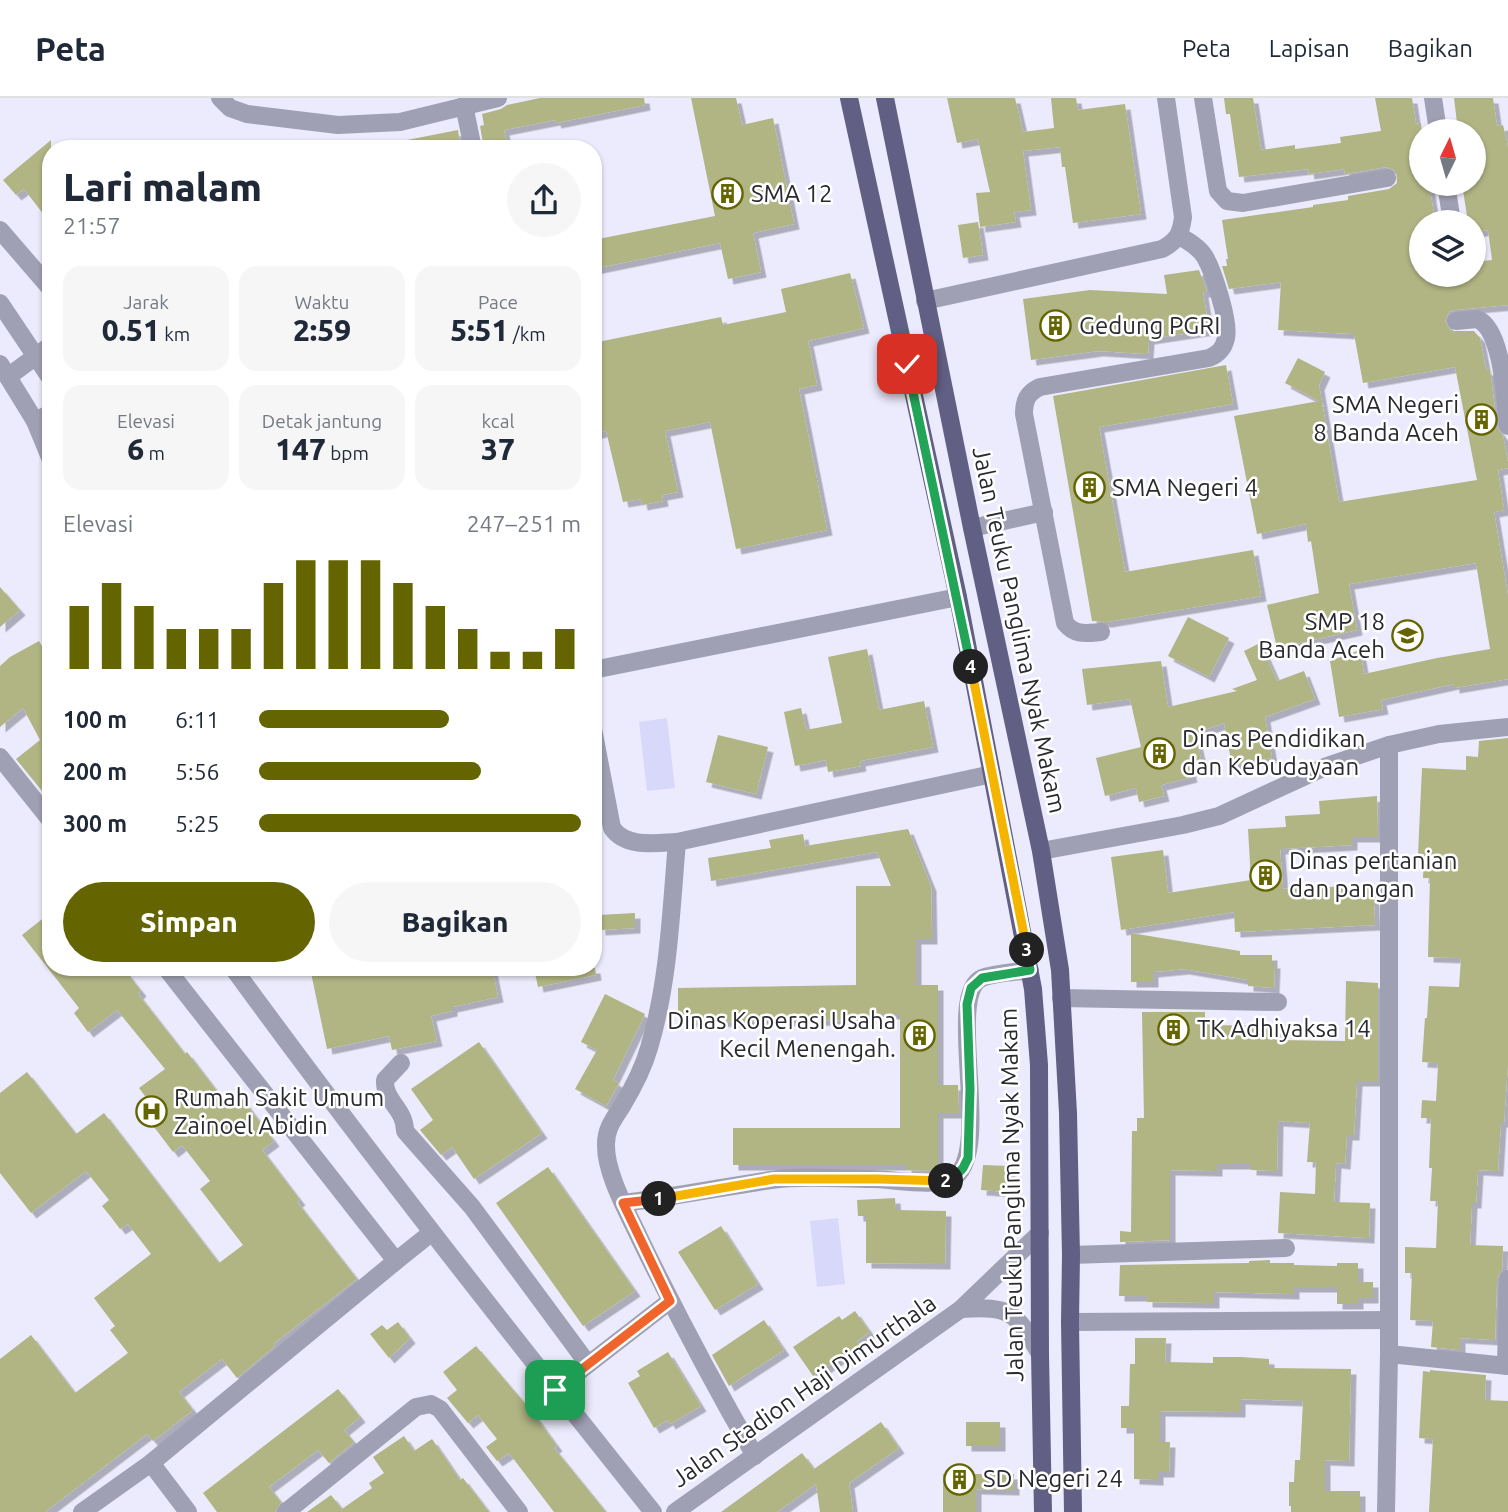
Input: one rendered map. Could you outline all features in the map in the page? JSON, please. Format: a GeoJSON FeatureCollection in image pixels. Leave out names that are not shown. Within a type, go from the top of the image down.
{"type":"FeatureCollection","features":[{"type":"Feature","properties":{"kind":"main road","name":"Jalan Teuku Panglima Nyak Makam"},"geometry":{"type":"LineString","coordinates":[[849,98],[958,597],[1030,970],[1039,1065],[1043,1512]]}},
{"type":"Feature","properties":{"kind":"main road","name":"Jalan Teuku Panglima Nyak Makam"},"geometry":{"type":"LineString","coordinates":[[885,98],[925,302],[1041,851],[1060,970],[1068,1113],[1073,1512]]}},
{"type":"Feature","properties":{"kind":"street"},"geometry":{"type":"LineString","coordinates":[[220,98],[230,108],[247,114],[338,125],[400,122],[498,98]]}},
{"type":"Feature","properties":{"kind":"street"},"geometry":{"type":"LineString","coordinates":[[925,302],[1162,249],[1174,243],[1179,236],[1183,217],[1166,98]]}},
{"type":"Feature","properties":{"kind":"street"},"geometry":{"type":"LineString","coordinates":[[1203,98],[1218,191],[1227,201],[1243,203],[1387,178]]}},
{"type":"Feature","properties":{"kind":"street"},"geometry":{"type":"LineString","coordinates":[[1433,98],[1436,119]]}},
{"type":"Feature","properties":{"kind":"street"},"geometry":{"type":"LineString","coordinates":[[464,106],[471,140]]}},
{"type":"Feature","properties":{"kind":"street"},"geometry":{"type":"LineString","coordinates":[[0,230],[42,279]]}},
{"type":"Feature","properties":{"kind":"street"},"geometry":{"type":"LineString","coordinates":[[1101,632],[1078,633],[1065,623],[1024,414],[1026,401],[1030,393],[1040,387],[1209,358],[1218,354],[1227,329],[1216,286],[1205,257],[1194,245],[1179,236]]}},
{"type":"Feature","properties":{"kind":"street"},"geometry":{"type":"LineString","coordinates":[[0,303],[42,349]]}},
{"type":"Feature","properties":{"kind":"street"},"geometry":{"type":"LineString","coordinates":[[1457,321],[1477,319],[1489,329],[1498,351],[1508,425]]}},
{"type":"Feature","properties":{"kind":"street"},"geometry":{"type":"LineString","coordinates":[[42,352],[4,370],[42,416]]}},
{"type":"Feature","properties":{"kind":"street"},"geometry":{"type":"LineString","coordinates":[[972,528],[1044,512]]}},
{"type":"Feature","properties":{"kind":"street"},"geometry":{"type":"LineString","coordinates":[[602,668],[958,597]]}},
{"type":"Feature","properties":{"kind":"street"},"geometry":{"type":"LineString","coordinates":[[1041,851],[1219,816],[1244,807],[1327,766],[1390,745],[1438,734],[1508,727]]}},
{"type":"Feature","properties":{"kind":"street"},"geometry":{"type":"LineString","coordinates":[[1386,1512],[1390,1354],[1390,745]]}},
{"type":"Feature","properties":{"kind":"street"},"geometry":{"type":"LineString","coordinates":[[0,757],[42,810]]}},
{"type":"Feature","properties":{"kind":"street"},"geometry":{"type":"LineString","coordinates":[[602,781],[608,815],[615,832],[628,840],[641,843],[677,842],[992,774]]}},
{"type":"Feature","properties":{"kind":"street"},"geometry":{"type":"LineString","coordinates":[[677,842],[665,965],[653,1031],[640,1072],[609,1125],[606,1146],[623,1203],[670,1301],[708,1375],[755,1456]]}},
{"type":"Feature","properties":{"kind":"street"},"geometry":{"type":"LineString","coordinates":[[623,1203],[695,1194],[774,1179],[939,1182],[955,1177],[968,1158],[970,1089],[967,1004],[971,988],[982,978],[1030,970]]}},
{"type":"Feature","properties":{"kind":"street"},"geometry":{"type":"LineString","coordinates":[[172,976],[396,1261]]}},
{"type":"Feature","properties":{"kind":"street","name":"Jalan Stadion Haji Dimurthala"},"geometry":{"type":"LineString","coordinates":[[239,976],[431,1233],[653,1512]]}},
{"type":"Feature","properties":{"kind":"street"},"geometry":{"type":"LineString","coordinates":[[1061,998],[1278,1002]]}},
{"type":"Feature","properties":{"kind":"street"},"geometry":{"type":"LineString","coordinates":[[401,1063],[385,1080],[384,1087],[405,1119],[405,1130],[472,1206],[588,1364]]}},
{"type":"Feature","properties":{"kind":"street"},"geometry":{"type":"LineString","coordinates":[[82,1512],[151,1463],[431,1233]]}},
{"type":"Feature","properties":{"kind":"street","name":"Jalan Stadion Haji Dimurthala"},"geometry":{"type":"LineString","coordinates":[[676,1512],[961,1309],[1040,1233]]}},
{"type":"Feature","properties":{"kind":"street"},"geometry":{"type":"LineString","coordinates":[[1071,1255],[1286,1248]]}},
{"type":"Feature","properties":{"kind":"street"},"geometry":{"type":"LineString","coordinates":[[1390,1354],[1507,1366],[1508,1279]]}},
{"type":"Feature","properties":{"kind":"street"},"geometry":{"type":"LineString","coordinates":[[555,1390],[670,1301]]}},
{"type":"Feature","properties":{"kind":"street","name":"Jalan Stadion Haji Dimurthala"},"geometry":{"type":"LineString","coordinates":[[961,1309],[985,1308],[1007,1312],[1020,1321],[1040,1354]]}},
{"type":"Feature","properties":{"kind":"street"},"geometry":{"type":"LineString","coordinates":[[1070,1322],[1388,1320]]}},
{"type":"Feature","properties":{"kind":"street"},"geometry":{"type":"LineString","coordinates":[[286,1512],[416,1407],[431,1404],[440,1409],[519,1512]]}},
{"type":"Feature","properties":{"kind":"street"},"geometry":{"type":"LineString","coordinates":[[151,1463],[188,1512]]}},
{"type":"Feature","properties":{"kind":"shaded area"},"geometry":{"type":"Polygon","coordinates":[[[667,718],[675,788],[647,791],[639,722],[667,718]]]}},
{"type":"Feature","properties":{"kind":"shaded area"},"geometry":{"type":"Polygon","coordinates":[[[838,1218],[845,1284],[817,1287],[810,1221],[838,1218]]]}},
{"type":"Feature","properties":{"kind":"building"},"geometry":{"type":"Polygon","coordinates":[[[540,98],[644,98],[645,105],[556,123],[555,120],[504,130],[506,140],[482,140],[480,126],[484,125],[482,114],[540,98]]]}},
{"type":"Feature","properties":{"kind":"building"},"geometry":{"type":"Polygon","coordinates":[[[691,98],[736,98],[742,125],[773,118],[794,224],[753,233],[761,272],[728,279],[720,243],[602,267],[602,238],[715,216],[691,98]]]}},
{"type":"Feature","properties":{"kind":"building"},"geometry":{"type":"Polygon","coordinates":[[[947,98],[1015,98],[1023,132],[1054,128],[1051,98],[1076,98],[1078,110],[1125,104],[1141,214],[1073,223],[1060,147],[1023,151],[1031,210],[1014,212],[1016,222],[980,227],[976,193],[990,192],[978,139],[957,143],[947,98]]]}},
{"type":"Feature","properties":{"kind":"building"},"geometry":{"type":"Polygon","coordinates":[[[1224,98],[1253,98],[1261,150],[1295,145],[1295,149],[1341,143],[1340,137],[1381,131],[1375,98],[1412,98],[1415,119],[1409,119],[1409,196],[1431,196],[1433,210],[1409,210],[1409,287],[1486,287],[1486,261],[1492,260],[1486,230],[1486,210],[1466,210],[1464,196],[1486,196],[1486,119],[1457,119],[1454,98],[1493,98],[1497,126],[1503,125],[1508,147],[1508,305],[1454,310],[1449,312],[1445,321],[1451,331],[1474,331],[1480,338],[1486,370],[1490,369],[1497,427],[1503,436],[1508,462],[1508,468],[1498,470],[1504,510],[1494,512],[1508,596],[1508,679],[1454,688],[1454,684],[1381,700],[1383,709],[1339,717],[1330,661],[1360,650],[1364,674],[1490,649],[1476,563],[1349,584],[1357,630],[1277,648],[1267,605],[1319,593],[1311,541],[1308,542],[1306,524],[1257,534],[1234,416],[1319,401],[1285,383],[1298,358],[1325,372],[1319,385],[1339,502],[1477,480],[1455,367],[1363,383],[1354,334],[1278,330],[1281,282],[1229,289],[1222,266],[1227,266],[1228,259],[1222,220],[1313,207],[1348,200],[1348,196],[1389,189],[1397,183],[1396,171],[1386,167],[1345,174],[1344,169],[1309,174],[1308,169],[1239,177],[1230,114],[1226,114],[1224,98]]]}},
{"type":"Feature","properties":{"kind":"building"},"geometry":{"type":"Polygon","coordinates":[[[458,130],[460,140],[407,140],[458,130]]]}},
{"type":"Feature","properties":{"kind":"building"},"geometry":{"type":"Polygon","coordinates":[[[42,148],[42,212],[24,189],[16,195],[3,180],[42,148]]]}},
{"type":"Feature","properties":{"kind":"building"},"geometry":{"type":"Polygon","coordinates":[[[978,222],[983,255],[963,258],[958,225],[978,222]]]}},
{"type":"Feature","properties":{"kind":"building"},"geometry":{"type":"Polygon","coordinates":[[[1199,270],[1207,292],[1203,292],[1209,330],[1149,339],[1148,354],[1098,351],[1031,360],[1023,299],[1090,290],[1167,294],[1164,275],[1199,270]]]}},
{"type":"Feature","properties":{"kind":"building"},"geometry":{"type":"Polygon","coordinates":[[[850,273],[864,328],[808,341],[817,385],[799,389],[827,530],[736,549],[710,422],[665,431],[678,492],[662,495],[663,501],[642,505],[641,499],[623,502],[606,431],[602,432],[602,341],[721,317],[723,325],[786,312],[781,289],[850,273]]]}},
{"type":"Feature","properties":{"kind":"building","name":"SMA Negeri 4"},"geometry":{"type":"Polygon","coordinates":[[[1226,365],[1233,404],[1099,427],[1125,572],[1253,550],[1261,596],[1107,622],[1092,621],[1053,396],[1226,365]]]}},
{"type":"Feature","properties":{"kind":"building"},"geometry":{"type":"Polygon","coordinates":[[[0,587],[20,610],[0,627],[0,587]]]}},
{"type":"Feature","properties":{"kind":"building"},"geometry":{"type":"Polygon","coordinates":[[[1188,617],[1229,638],[1209,677],[1168,656],[1188,617]]]}},
{"type":"Feature","properties":{"kind":"building"},"geometry":{"type":"Polygon","coordinates":[[[39,641],[42,646],[42,791],[16,759],[40,740],[23,708],[0,727],[0,666],[10,657],[39,641]]]}},
{"type":"Feature","properties":{"kind":"building"},"geometry":{"type":"Polygon","coordinates":[[[1260,643],[1277,681],[1304,671],[1315,699],[1265,717],[1272,758],[1232,765],[1224,723],[1195,733],[1201,759],[1188,762],[1192,777],[1161,785],[1164,796],[1139,802],[1136,788],[1105,796],[1096,758],[1141,747],[1130,699],[1087,705],[1082,669],[1161,661],[1168,707],[1237,691],[1232,689],[1257,680],[1244,651],[1260,643]]]}},
{"type":"Feature","properties":{"kind":"building"},"geometry":{"type":"Polygon","coordinates":[[[867,649],[879,710],[924,701],[933,747],[860,761],[861,766],[828,772],[826,760],[795,766],[784,712],[801,708],[806,730],[842,723],[828,657],[867,649]]]}},
{"type":"Feature","properties":{"kind":"building"},"geometry":{"type":"Polygon","coordinates":[[[718,735],[768,747],[756,794],[706,782],[718,735]]]}},
{"type":"Feature","properties":{"kind":"building"},"geometry":{"type":"Polygon","coordinates":[[[1508,738],[1508,1063],[1504,1122],[1501,1122],[1498,1171],[1478,1170],[1476,1203],[1472,1203],[1470,1245],[1503,1246],[1502,1269],[1497,1279],[1495,1340],[1460,1338],[1460,1350],[1431,1347],[1433,1321],[1410,1320],[1412,1273],[1405,1273],[1405,1247],[1436,1248],[1438,1201],[1430,1201],[1431,1118],[1421,1118],[1422,1100],[1436,1101],[1437,1063],[1422,1062],[1429,986],[1459,987],[1461,958],[1428,957],[1430,878],[1423,878],[1424,854],[1418,854],[1422,768],[1466,770],[1466,756],[1478,757],[1479,741],[1508,738]]]}},
{"type":"Feature","properties":{"kind":"building"},"geometry":{"type":"Polygon","coordinates":[[[1377,796],[1378,837],[1352,837],[1352,845],[1280,849],[1283,889],[1373,885],[1375,925],[1235,932],[1234,912],[1121,930],[1111,857],[1163,850],[1168,893],[1251,880],[1248,829],[1286,827],[1285,816],[1320,814],[1319,801],[1377,796]]]}},
{"type":"Feature","properties":{"kind":"building"},"geometry":{"type":"Polygon","coordinates":[[[908,829],[931,886],[932,939],[916,939],[916,985],[938,985],[938,1085],[958,1085],[959,1113],[938,1113],[938,1171],[906,1170],[906,1165],[733,1165],[733,1128],[900,1128],[900,1014],[853,1014],[853,1020],[678,1022],[678,988],[856,985],[856,886],[891,886],[877,852],[711,881],[708,858],[771,848],[769,840],[803,834],[805,846],[908,829]]]}},
{"type":"Feature","properties":{"kind":"building"},"geometry":{"type":"Polygon","coordinates":[[[635,913],[635,928],[602,930],[602,915],[635,913]]]}},
{"type":"Feature","properties":{"kind":"building"},"geometry":{"type":"Polygon","coordinates":[[[42,919],[42,961],[22,935],[42,919]]]}},
{"type":"Feature","properties":{"kind":"building"},"geometry":{"type":"Polygon","coordinates":[[[1131,933],[1240,951],[1240,955],[1272,955],[1272,963],[1275,963],[1274,988],[1248,986],[1248,980],[1184,969],[1153,972],[1153,982],[1131,982],[1131,933]]]}},
{"type":"Feature","properties":{"kind":"building"},"geometry":{"type":"Polygon","coordinates":[[[54,976],[129,976],[141,991],[138,994],[229,1107],[241,1097],[274,1141],[262,1150],[300,1200],[297,1202],[357,1279],[273,1344],[275,1346],[237,1378],[222,1359],[179,1392],[193,1410],[153,1441],[147,1434],[45,1512],[0,1512],[0,1359],[31,1335],[75,1393],[128,1353],[110,1330],[115,1326],[94,1298],[151,1254],[128,1224],[120,1229],[102,1206],[109,1200],[86,1171],[31,1213],[0,1173],[0,1093],[27,1072],[76,1134],[104,1113],[219,1263],[243,1245],[200,1189],[210,1181],[182,1145],[173,1152],[145,1115],[154,1108],[139,1088],[165,1069],[117,1010],[88,1032],[74,1013],[79,1008],[54,976]]]}},
{"type":"Feature","properties":{"kind":"building"},"geometry":{"type":"Polygon","coordinates":[[[312,976],[494,976],[498,997],[452,1007],[452,1011],[431,1016],[437,1041],[392,1050],[389,1036],[327,1049],[312,976]]]}},
{"type":"Feature","properties":{"kind":"building"},"geometry":{"type":"Polygon","coordinates":[[[536,976],[591,976],[538,987],[536,976]]]}},
{"type":"Feature","properties":{"kind":"building"},"geometry":{"type":"Polygon","coordinates":[[[1346,981],[1378,983],[1378,1081],[1357,1081],[1354,1135],[1347,1135],[1345,1164],[1336,1163],[1334,1202],[1370,1203],[1369,1238],[1278,1233],[1280,1192],[1315,1194],[1316,1162],[1307,1162],[1310,1123],[1278,1121],[1277,1171],[1251,1170],[1251,1164],[1217,1164],[1217,1171],[1170,1170],[1170,1240],[1120,1242],[1120,1231],[1131,1232],[1132,1131],[1137,1131],[1137,1118],[1144,1118],[1142,1012],[1205,1012],[1205,1025],[1275,1026],[1275,1040],[1345,1041],[1346,981]]]}},
{"type":"Feature","properties":{"kind":"building"},"geometry":{"type":"Polygon","coordinates":[[[605,994],[645,1014],[613,1080],[619,1083],[606,1106],[575,1089],[597,1050],[581,1042],[605,994]]]}},
{"type":"Feature","properties":{"kind":"building"},"geometry":{"type":"Polygon","coordinates":[[[479,1042],[542,1133],[474,1179],[452,1147],[441,1155],[420,1130],[433,1120],[411,1089],[479,1042]]]}},
{"type":"Feature","properties":{"kind":"building"},"geometry":{"type":"Polygon","coordinates":[[[983,1165],[1010,1166],[1009,1192],[981,1190],[983,1165]]]}},
{"type":"Feature","properties":{"kind":"building"},"geometry":{"type":"Polygon","coordinates":[[[548,1167],[635,1291],[583,1326],[496,1203],[548,1167]]]}},
{"type":"Feature","properties":{"kind":"building"},"geometry":{"type":"Polygon","coordinates":[[[895,1198],[896,1210],[946,1211],[945,1264],[866,1263],[866,1216],[858,1216],[857,1200],[895,1198]]]}},
{"type":"Feature","properties":{"kind":"building"},"geometry":{"type":"Polygon","coordinates":[[[721,1226],[758,1284],[715,1310],[678,1252],[721,1226]]]}},
{"type":"Feature","properties":{"kind":"building"},"geometry":{"type":"Polygon","coordinates":[[[1270,1260],[1270,1263],[1294,1265],[1337,1266],[1337,1263],[1358,1263],[1358,1282],[1373,1282],[1373,1298],[1358,1298],[1358,1304],[1337,1304],[1337,1287],[1294,1287],[1294,1294],[1214,1292],[1214,1303],[1147,1302],[1147,1296],[1119,1296],[1120,1265],[1249,1263],[1270,1260]]]}},
{"type":"Feature","properties":{"kind":"building"},"geometry":{"type":"Polygon","coordinates":[[[855,1311],[870,1332],[857,1341],[859,1345],[813,1376],[793,1347],[839,1316],[842,1320],[855,1311]]]}},
{"type":"Feature","properties":{"kind":"building"},"geometry":{"type":"Polygon","coordinates":[[[764,1320],[784,1350],[729,1386],[712,1355],[764,1320]]]}},
{"type":"Feature","properties":{"kind":"building"},"geometry":{"type":"Polygon","coordinates":[[[398,1322],[410,1338],[389,1358],[370,1334],[382,1325],[387,1330],[398,1322]]]}},
{"type":"Feature","properties":{"kind":"building"},"geometry":{"type":"Polygon","coordinates":[[[1135,1338],[1166,1338],[1165,1362],[1213,1363],[1213,1357],[1241,1357],[1269,1359],[1269,1368],[1351,1369],[1349,1461],[1325,1460],[1325,1491],[1360,1491],[1360,1512],[1291,1512],[1289,1482],[1294,1482],[1295,1460],[1300,1460],[1303,1401],[1240,1399],[1240,1412],[1160,1411],[1160,1442],[1170,1442],[1169,1472],[1158,1472],[1158,1480],[1134,1479],[1134,1428],[1121,1428],[1121,1406],[1129,1406],[1130,1364],[1135,1364],[1135,1338]]]}},
{"type":"Feature","properties":{"kind":"building"},"geometry":{"type":"Polygon","coordinates":[[[476,1346],[533,1413],[557,1446],[554,1448],[606,1512],[554,1512],[509,1453],[497,1461],[486,1447],[497,1439],[478,1415],[468,1423],[447,1398],[457,1390],[443,1372],[476,1346]]]}},
{"type":"Feature","properties":{"kind":"building"},"geometry":{"type":"Polygon","coordinates":[[[668,1352],[701,1406],[670,1424],[668,1420],[654,1428],[628,1383],[640,1376],[637,1371],[668,1352]]]}},
{"type":"Feature","properties":{"kind":"building"},"geometry":{"type":"Polygon","coordinates":[[[1423,1371],[1486,1375],[1485,1400],[1508,1401],[1508,1512],[1429,1512],[1433,1439],[1419,1438],[1423,1371]]]}},
{"type":"Feature","properties":{"kind":"building"},"geometry":{"type":"Polygon","coordinates":[[[338,1389],[360,1417],[344,1430],[354,1442],[329,1463],[318,1450],[269,1487],[281,1502],[275,1512],[217,1512],[203,1493],[338,1389]]]}},
{"type":"Feature","properties":{"kind":"building"},"geometry":{"type":"Polygon","coordinates":[[[881,1422],[899,1448],[849,1483],[853,1512],[820,1512],[816,1484],[777,1512],[721,1512],[802,1453],[814,1469],[881,1422]]]}},
{"type":"Feature","properties":{"kind":"building"},"geometry":{"type":"Polygon","coordinates":[[[966,1422],[1000,1422],[1000,1446],[966,1446],[966,1422]]]}},
{"type":"Feature","properties":{"kind":"building"},"geometry":{"type":"Polygon","coordinates":[[[404,1436],[414,1451],[432,1439],[460,1480],[463,1478],[489,1512],[307,1512],[331,1495],[342,1509],[372,1488],[369,1483],[384,1473],[373,1457],[404,1436]]]}},
{"type":"Feature","properties":{"kind":"building"},"geometry":{"type":"Polygon","coordinates":[[[943,1474],[1014,1474],[1014,1490],[976,1489],[976,1512],[943,1512],[943,1474]]]}},
{"type":"Feature","properties":{"kind":"place","name":"SMA 12"},"geometry":{"type":"Point","coordinates":[728,194]}},
{"type":"Feature","properties":{"kind":"place","name":"Gedung PGRI"},"geometry":{"type":"Point","coordinates":[1056,326]}},
{"type":"Feature","properties":{"kind":"place","name":"SMA Negeri 8 Banda Aceh"},"geometry":{"type":"Point","coordinates":[1482,419]}},
{"type":"Feature","properties":{"kind":"place","name":"SMA Negeri 4"},"geometry":{"type":"Point","coordinates":[1089,488]}},
{"type":"Feature","properties":{"kind":"place","name":"SMP 18 Banda Aceh"},"geometry":{"type":"Point","coordinates":[1408,636]}},
{"type":"Feature","properties":{"kind":"place","name":"Dinas Pendidikan dan Kebudayaan"},"geometry":{"type":"Point","coordinates":[1159,753]}},
{"type":"Feature","properties":{"kind":"place","name":"Dinas pertanian dan pangan"},"geometry":{"type":"Point","coordinates":[1266,875]}},
{"type":"Feature","properties":{"kind":"place","name":"TK Adhiyaksa 14"},"geometry":{"type":"Point","coordinates":[1174,1029]}},
{"type":"Feature","properties":{"kind":"place","name":"Dinas Koperasi Usaha Kecil Menengah."},"geometry":{"type":"Point","coordinates":[919,1035]}},
{"type":"Feature","properties":{"kind":"place","name":"Rumah Sakit Umum Zainoel Abidin"},"geometry":{"type":"Point","coordinates":[151,1112]}},
{"type":"Feature","properties":{"kind":"place","name":"SD Negeri 24"},"geometry":{"type":"Point","coordinates":[960,1479]}},
{"type":"Feature","properties":{"kind":"route"},"geometry":{"type":"LineString","coordinates":[[555,1390],[670,1301],[623,1203],[695,1194],[774,1179],[948,1181],[963,1168],[968,1158],[970,1089],[967,1004],[971,988],[982,978],[1030,970],[958,597],[907,364]]}}]}
